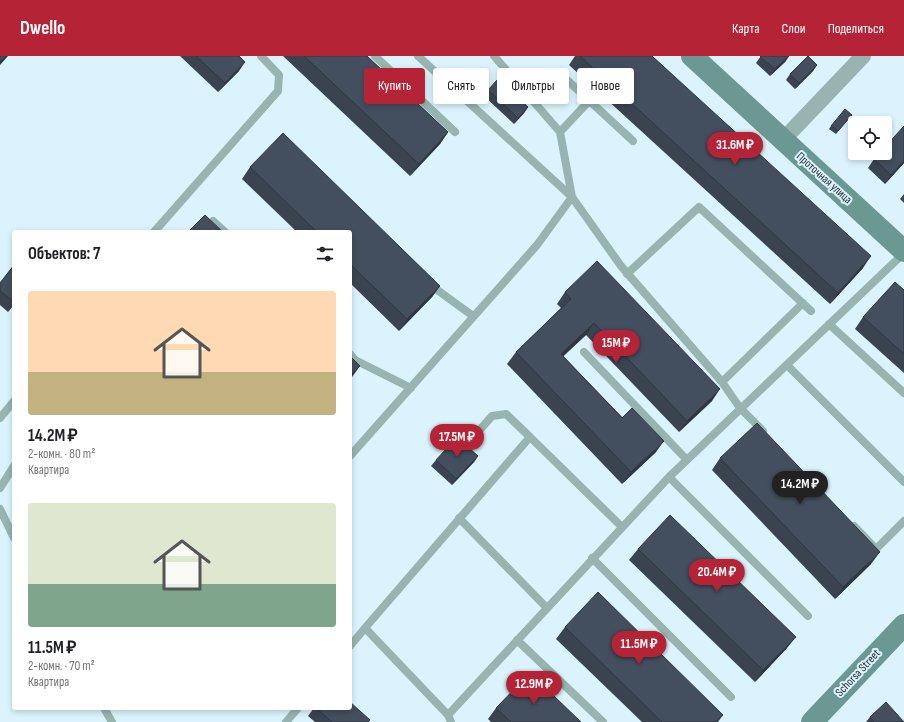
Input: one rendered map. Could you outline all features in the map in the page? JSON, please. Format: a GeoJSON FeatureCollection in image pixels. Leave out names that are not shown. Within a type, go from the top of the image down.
{"type":"FeatureCollection","features":[{"type":"Feature","properties":{"kind":"street","name":"Проточная улица"},"geometry":{"type":"LineString","coordinates":[[692,56],[782,141],[904,252]]}},
{"type":"Feature","properties":{"kind":"street"},"geometry":{"type":"LineString","coordinates":[[782,141],[863,56]]}},
{"type":"Feature","properties":{"kind":"street","name":"Schorsa Street"},"geometry":{"type":"LineString","coordinates":[[812,722],[904,624]]}},
{"type":"Feature","properties":{"kind":"lane"},"geometry":{"type":"LineString","coordinates":[[156,230],[278,91],[280,75],[261,56]]}},
{"type":"Feature","properties":{"kind":"lane"},"geometry":{"type":"LineString","coordinates":[[418,56],[572,197],[627,274],[722,382],[740,408],[768,436]]}},
{"type":"Feature","properties":{"kind":"lane"},"geometry":{"type":"LineString","coordinates":[[352,454],[537,245],[572,197],[560,132],[494,56]]}},
{"type":"Feature","properties":{"kind":"lane"},"geometry":{"type":"LineString","coordinates":[[380,58],[455,132]]}},
{"type":"Feature","properties":{"kind":"lane"},"geometry":{"type":"LineString","coordinates":[[569,82],[577,90]]}},
{"type":"Feature","properties":{"kind":"lane"},"geometry":{"type":"LineString","coordinates":[[560,132],[586,104]]}},
{"type":"Feature","properties":{"kind":"lane"},"geometry":{"type":"LineString","coordinates":[[592,104],[633,141]]}},
{"type":"Feature","properties":{"kind":"lane"},"geometry":{"type":"LineString","coordinates":[[627,274],[699,207],[811,311]]}},
{"type":"Feature","properties":{"kind":"lane"},"geometry":{"type":"LineString","coordinates":[[213,221],[223,230]]}},
{"type":"Feature","properties":{"kind":"lane"},"geometry":{"type":"LineString","coordinates":[[365,628],[449,718],[517,640],[669,477],[904,252]]}},
{"type":"Feature","properties":{"kind":"lane"},"geometry":{"type":"LineString","coordinates":[[422,276],[433,287],[473,316]]}},
{"type":"Feature","properties":{"kind":"lane"},"geometry":{"type":"LineString","coordinates":[[722,382],[803,303]]}},
{"type":"Feature","properties":{"kind":"lane"},"geometry":{"type":"LineString","coordinates":[[829,324],[904,393]]}},
{"type":"Feature","properties":{"kind":"lane"},"geometry":{"type":"LineString","coordinates":[[584,352],[687,460]]}},
{"type":"Feature","properties":{"kind":"lane"},"geometry":{"type":"LineString","coordinates":[[352,356],[355,360],[411,388]]}},
{"type":"Feature","properties":{"kind":"lane"},"geometry":{"type":"LineString","coordinates":[[787,365],[904,482]]}},
{"type":"Feature","properties":{"kind":"lane"},"geometry":{"type":"LineString","coordinates":[[0,418],[12,403]]}},
{"type":"Feature","properties":{"kind":"lane"},"geometry":{"type":"LineString","coordinates":[[477,433],[492,416],[506,414],[622,527]]}},
{"type":"Feature","properties":{"kind":"lane"},"geometry":{"type":"LineString","coordinates":[[352,644],[530,436]]}},
{"type":"Feature","properties":{"kind":"lane"},"geometry":{"type":"LineString","coordinates":[[0,488],[12,469]]}},
{"type":"Feature","properties":{"kind":"lane"},"geometry":{"type":"LineString","coordinates":[[669,477],[808,616]]}},
{"type":"Feature","properties":{"kind":"lane"},"geometry":{"type":"LineString","coordinates":[[0,509],[12,534]]}},
{"type":"Feature","properties":{"kind":"lane"},"geometry":{"type":"LineString","coordinates":[[459,518],[547,608]]}},
{"type":"Feature","properties":{"kind":"lane"},"geometry":{"type":"LineString","coordinates":[[849,521],[876,549],[904,521]]}},
{"type":"Feature","properties":{"kind":"lane"},"geometry":{"type":"LineString","coordinates":[[592,558],[731,697]]}},
{"type":"Feature","properties":{"kind":"lane"},"geometry":{"type":"LineString","coordinates":[[517,640],[602,722]]}},
{"type":"Feature","properties":{"kind":"lane"},"geometry":{"type":"LineString","coordinates":[[105,710],[112,722]]}},
{"type":"Feature","properties":{"kind":"lane"},"geometry":{"type":"LineString","coordinates":[[286,722],[296,710]]}},
{"type":"Feature","properties":{"kind":"building"},"geometry":{"type":"Polygon","coordinates":[[[0,56],[6,56],[0,62],[0,56]]]}},
{"type":"Feature","properties":{"kind":"building"},"geometry":{"type":"Polygon","coordinates":[[[196,56],[239,56],[245,62],[225,83],[196,56]]]}},
{"type":"Feature","properties":{"kind":"building"},"geometry":{"type":"Polygon","coordinates":[[[304,56],[367,56],[380,68],[364,68],[364,104],[418,104],[448,132],[419,164],[304,56]]]}},
{"type":"Feature","properties":{"kind":"building"},"geometry":{"type":"Polygon","coordinates":[[[580,56],[652,56],[871,256],[838,293],[632,104],[634,104],[634,68],[593,68],[580,56]]]}},
{"type":"Feature","properties":{"kind":"building"},"geometry":{"type":"Polygon","coordinates":[[[789,56],[775,69],[760,57],[789,56]]]}},
{"type":"Feature","properties":{"kind":"building"},"geometry":{"type":"Polygon","coordinates":[[[808,56],[817,65],[799,83],[790,74],[808,56]]]}},
{"type":"Feature","properties":{"kind":"building"},"geometry":{"type":"Polygon","coordinates":[[[497,80],[497,98],[489,91],[489,89],[497,80]]]}},
{"type":"Feature","properties":{"kind":"building"},"geometry":{"type":"Polygon","coordinates":[[[503,104],[525,104],[528,107],[518,118],[503,104]]]}},
{"type":"Feature","properties":{"kind":"building"},"geometry":{"type":"Polygon","coordinates":[[[845,109],[852,115],[848,116],[848,120],[838,131],[831,126],[845,109]]]}},
{"type":"Feature","properties":{"kind":"building"},"geometry":{"type":"Polygon","coordinates":[[[904,126],[904,161],[891,175],[875,160],[892,160],[892,139],[904,126]]]}},
{"type":"Feature","properties":{"kind":"building"},"geometry":{"type":"Polygon","coordinates":[[[283,133],[440,286],[407,319],[352,266],[352,230],[315,230],[250,167],[283,133]]]}},
{"type":"Feature","properties":{"kind":"building"},"geometry":{"type":"Polygon","coordinates":[[[205,215],[221,230],[190,230],[205,215]]]}},
{"type":"Feature","properties":{"kind":"building"},"geometry":{"type":"Polygon","coordinates":[[[597,261],[720,389],[687,421],[594,323],[561,354],[622,418],[632,408],[664,441],[631,472],[516,352],[571,299],[565,292],[597,261]]]}},
{"type":"Feature","properties":{"kind":"building"},"geometry":{"type":"Polygon","coordinates":[[[12,268],[12,300],[0,291],[0,283],[12,268]]]}},
{"type":"Feature","properties":{"kind":"building"},"geometry":{"type":"Polygon","coordinates":[[[895,282],[904,290],[904,354],[863,317],[895,282]]]}},
{"type":"Feature","properties":{"kind":"building"},"geometry":{"type":"Polygon","coordinates":[[[352,358],[360,366],[352,374],[352,358]]]}},
{"type":"Feature","properties":{"kind":"building"},"geometry":{"type":"Polygon","coordinates":[[[757,423],[880,552],[843,587],[720,458],[757,423]]]}},
{"type":"Feature","properties":{"kind":"building"},"geometry":{"type":"Polygon","coordinates":[[[457,437],[478,456],[456,479],[436,460],[457,437]]]}},
{"type":"Feature","properties":{"kind":"building"},"geometry":{"type":"Polygon","coordinates":[[[670,515],[796,637],[763,670],[638,549],[670,515]]]}},
{"type":"Feature","properties":{"kind":"building"},"geometry":{"type":"Polygon","coordinates":[[[598,592],[723,715],[716,722],[662,722],[565,627],[598,592]]]}},
{"type":"Feature","properties":{"kind":"building"},"geometry":{"type":"Polygon","coordinates":[[[530,673],[581,722],[511,722],[496,708],[530,673]]]}},
{"type":"Feature","properties":{"kind":"building"},"geometry":{"type":"Polygon","coordinates":[[[886,702],[904,722],[874,722],[870,717],[886,702]]]}},
{"type":"Feature","properties":{"kind":"building"},"geometry":{"type":"Polygon","coordinates":[[[352,704],[370,720],[368,722],[332,722],[318,710],[352,710],[352,704]]]}}]}
